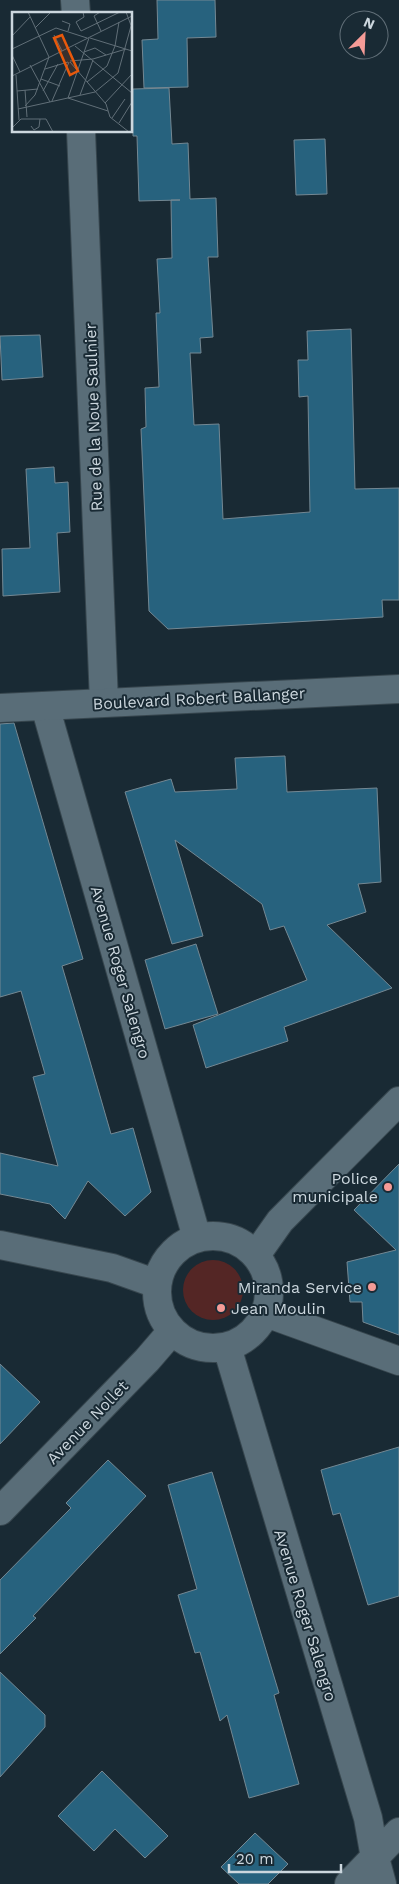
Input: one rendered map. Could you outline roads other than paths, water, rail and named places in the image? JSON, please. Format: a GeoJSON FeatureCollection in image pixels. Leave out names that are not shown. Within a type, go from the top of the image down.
{"type":"FeatureCollection","features":[{"type":"Feature","properties":{"kind":"street","name":"Rue de la Noue Saulnier"},"geometry":{"type":"LineString","coordinates":[[81,132],[104,702]]}},
{"type":"Feature","properties":{"kind":"street","name":"Boulevard Robert Ballanger"},"geometry":{"type":"LineString","coordinates":[[0,708],[399,688]]}},
{"type":"Feature","properties":{"kind":"street","name":"Avenue Roger Salengro"},"geometry":{"type":"LineString","coordinates":[[45,706],[197,1238]]}},
{"type":"Feature","properties":{"kind":"street"},"geometry":{"type":"LineString","coordinates":[[256,1255],[280,1221],[399,1101]]}},
{"type":"Feature","properties":{"kind":"street"},"geometry":{"type":"LineString","coordinates":[[213,1236],[229,1238],[244,1245],[256,1255],[264,1268],[269,1283],[270,1298],[266,1313],[257,1328],[243,1340],[227,1347],[198,1346],[184,1340],[172,1331],[163,1317],[158,1301],[157,1284],[162,1268],[171,1255],[183,1244],[197,1238],[213,1236]]}},
{"type":"Feature","properties":{"kind":"street"},"geometry":{"type":"LineString","coordinates":[[0,1245],[112,1268],[157,1284]]}},
{"type":"Feature","properties":{"kind":"street"},"geometry":{"type":"LineString","coordinates":[[266,1313],[399,1360]]}},
{"type":"Feature","properties":{"kind":"street","name":"Avenue Nollet"},"geometry":{"type":"LineString","coordinates":[[0,1511],[148,1360],[172,1331]]}},
{"type":"Feature","properties":{"kind":"street","name":"Avenue Roger Salengro"},"geometry":{"type":"LineString","coordinates":[[227,1347],[245,1413],[368,1818],[374,1858],[382,1884]]}},
{"type":"Feature","properties":{"kind":"street"},"geometry":{"type":"LineString","coordinates":[[349,1884],[399,1832]]}},
{"type":"Feature","properties":{"kind":"place","name":"Police municipale"},"geometry":{"type":"Point","coordinates":[388,1187]}},
{"type":"Feature","properties":{"kind":"place","name":"Miranda Service"},"geometry":{"type":"Point","coordinates":[372,1287]}},
{"type":"Feature","properties":{"kind":"place","name":"Jean Moulin"},"geometry":{"type":"Point","coordinates":[221,1308]}}]}
